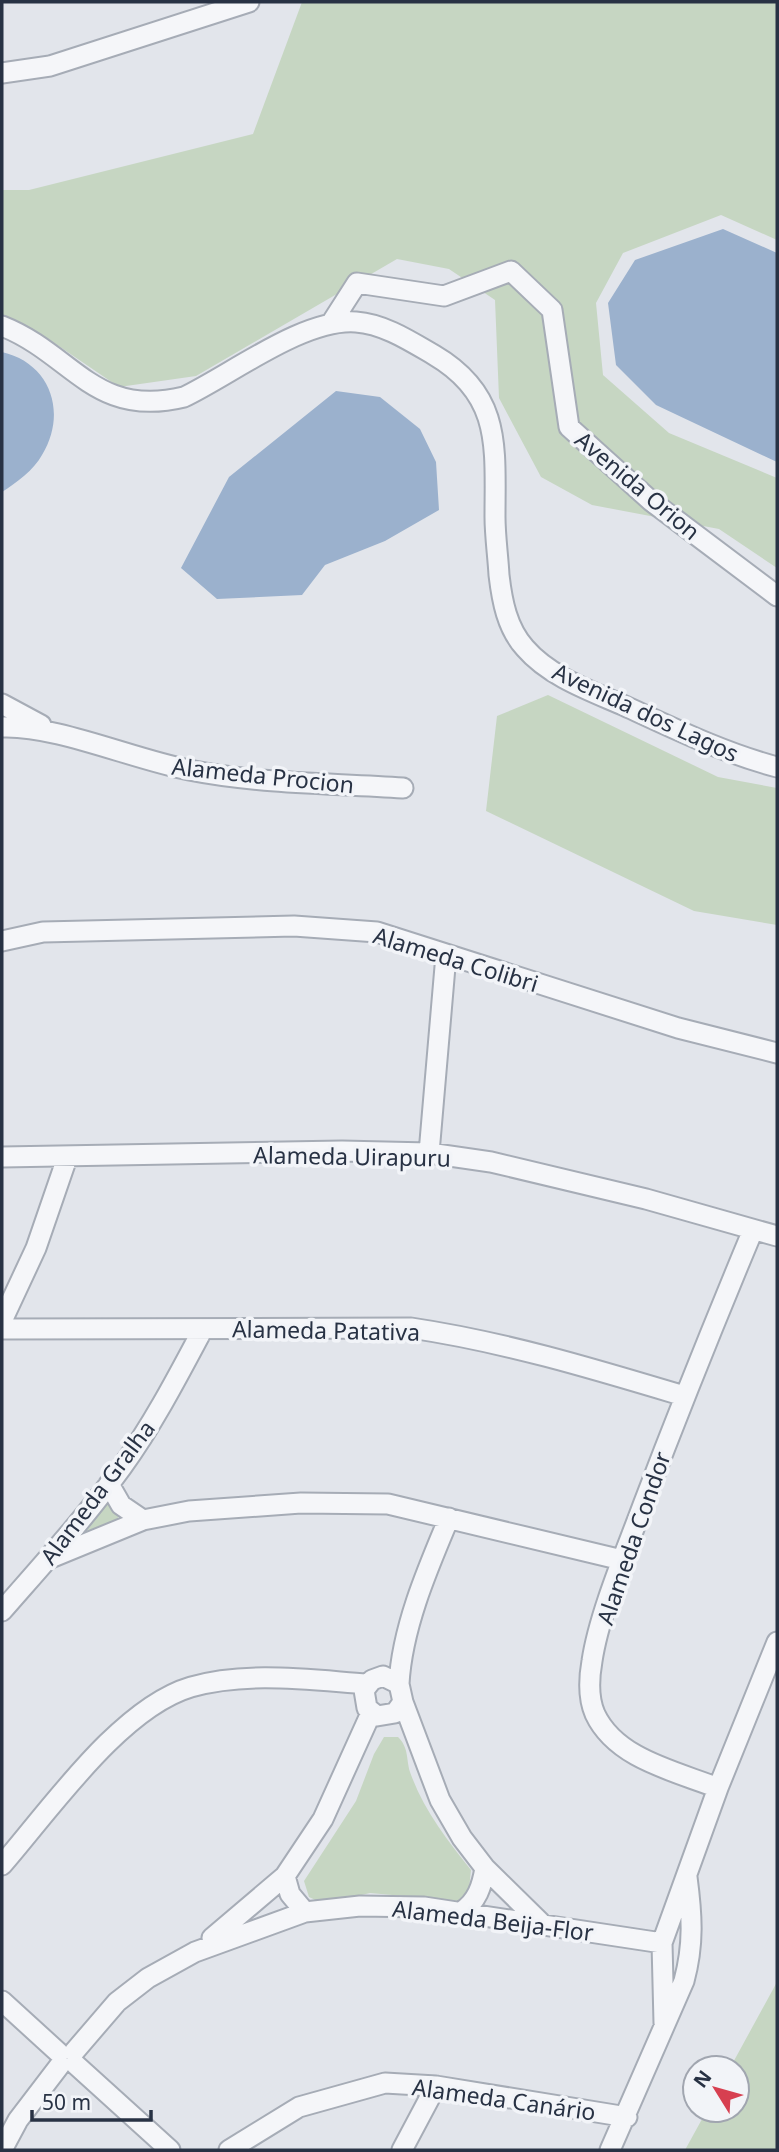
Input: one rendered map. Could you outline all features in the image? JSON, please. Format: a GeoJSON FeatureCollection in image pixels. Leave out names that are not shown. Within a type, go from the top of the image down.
{"type":"FeatureCollection","features":[{"type":"Feature","properties":{"kind":"street"},"geometry":{"type":"LineString","coordinates":[[2,73],[50,66],[249,2]]}},
{"type":"Feature","properties":{"kind":"street","name":"Avenida Orion"},"geometry":{"type":"LineString","coordinates":[[332,322],[357,282],[444,296],[511,271],[552,310],[569,427],[651,501],[777,596]]}},
{"type":"Feature","properties":{"kind":"street","name":"Avenida dos Lagos"},"geometry":{"type":"LineString","coordinates":[[2,326],[27,339],[79,378],[107,393],[130,401],[164,402],[184,397],[304,331],[332,322],[358,322],[407,340],[447,363],[473,388],[492,423],[496,452],[495,520],[502,602],[524,648],[542,665],[577,684],[690,737],[741,758],[777,767]]}},
{"type":"Feature","properties":{"kind":"street"},"geometry":{"type":"LineString","coordinates":[[2,704],[59,736]]}},
{"type":"Feature","properties":{"kind":"street","name":"Alameda Procion"},"geometry":{"type":"LineString","coordinates":[[2,727],[26,728],[144,761],[194,771],[403,788]]}},
{"type":"Feature","properties":{"kind":"street","name":"Alameda Colibri"},"geometry":{"type":"LineString","coordinates":[[2,941],[43,932],[337,926],[377,932],[678,1028],[777,1053]]}},
{"type":"Feature","properties":{"kind":"street"},"geometry":{"type":"LineString","coordinates":[[429,1153],[446,955]]}},
{"type":"Feature","properties":{"kind":"street","name":"Alameda Uirapuru"},"geometry":{"type":"LineString","coordinates":[[2,1157],[66,1158],[342,1151],[429,1153],[491,1162],[646,1199],[777,1236]]}},
{"type":"Feature","properties":{"kind":"street"},"geometry":{"type":"LineString","coordinates":[[2,1321],[36,1248],[66,1158]]}},
{"type":"Feature","properties":{"kind":"street","name":"Alameda Condor"},"geometry":{"type":"LineString","coordinates":[[718,1788],[622,1748],[604,1730],[594,1711],[590,1689],[592,1660],[622,1560],[684,1396],[753,1230]]}},
{"type":"Feature","properties":{"kind":"street","name":"Alameda Patativa"},"geometry":{"type":"LineString","coordinates":[[2,1329],[411,1328],[551,1356],[684,1396]]}},
{"type":"Feature","properties":{"kind":"street","name":"Alameda Gralha"},"geometry":{"type":"LineString","coordinates":[[2,1611],[109,1484],[164,1402],[203,1329]]}},
{"type":"Feature","properties":{"kind":"street"},"geometry":{"type":"LineString","coordinates":[[109,1484],[121,1505],[143,1520]]}},
{"type":"Feature","properties":{"kind":"street"},"geometry":{"type":"LineString","coordinates":[[48,1559],[143,1520],[189,1511],[301,1503],[388,1504],[622,1560]]}},
{"type":"Feature","properties":{"kind":"street"},"geometry":{"type":"LineString","coordinates":[[449,1518],[419,1598],[400,1660],[401,1693],[440,1800],[485,1868],[540,1922]]}},
{"type":"Feature","properties":{"kind":"street"},"geometry":{"type":"LineString","coordinates":[[664,2023],[662,1943],[718,1788],[777,1642]]}},
{"type":"Feature","properties":{"kind":"street"},"geometry":{"type":"LineString","coordinates":[[2,1866],[100,1752],[134,1719],[173,1693],[193,1687],[242,1680],[279,1678],[367,1685],[383,1676],[401,1693]]}},
{"type":"Feature","properties":{"kind":"street"},"geometry":{"type":"LineString","coordinates":[[367,1685],[364,1703],[371,1713],[390,1716],[401,1693]]}},
{"type":"Feature","properties":{"kind":"street"},"geometry":{"type":"LineString","coordinates":[[195,1952],[285,1876],[323,1819],[371,1713]]}},
{"type":"Feature","properties":{"kind":"street"},"geometry":{"type":"LineString","coordinates":[[461,1912],[470,1906],[478,1894],[485,1868]]}},
{"type":"Feature","properties":{"kind":"street"},"geometry":{"type":"LineString","coordinates":[[285,1876],[290,1894],[305,1912]]}},
{"type":"Feature","properties":{"kind":"street"},"geometry":{"type":"LineString","coordinates":[[610,2150],[627,2117],[664,2023],[684,1981],[692,1951],[694,1923],[686,1876]]}},
{"type":"Feature","properties":{"kind":"street","name":"Alameda Beija-Flor"},"geometry":{"type":"LineString","coordinates":[[2,2150],[18,2120],[67,2058],[117,2002],[148,1978],[195,1952],[305,1912],[360,1906],[425,1907],[540,1922],[662,1943]]}},
{"type":"Feature","properties":{"kind":"street"},"geometry":{"type":"LineString","coordinates":[[2,2001],[170,2150]]}},
{"type":"Feature","properties":{"kind":"street","name":"Alameda Canário"},"geometry":{"type":"LineString","coordinates":[[229,2150],[261,2128],[310,2104],[385,2083],[436,2086],[627,2117]]}},
{"type":"Feature","properties":{"kind":"street"},"geometry":{"type":"LineString","coordinates":[[402,2150],[436,2086]]}},
{"type":"Feature","properties":{"kind":"green space"},"geometry":{"type":"Polygon","coordinates":[[[302,2],[777,2],[777,240],[721,215],[623,253],[596,303],[603,375],[669,433],[777,478],[777,568],[719,529],[592,505],[541,477],[499,398],[495,300],[449,269],[397,259],[196,376],[119,387],[41,334],[2,320],[2,190],[29,190],[253,134],[302,2]]]}},
{"type":"Feature","properties":{"kind":"green space"},"geometry":{"type":"Polygon","coordinates":[[[548,695],[718,777],[777,788],[777,925],[694,911],[486,811],[497,716],[548,695]]]}},
{"type":"Feature","properties":{"kind":"green space"},"geometry":{"type":"Polygon","coordinates":[[[109,1502],[119,1515],[117,1520],[84,1535],[102,1505],[109,1502]]]}},
{"type":"Feature","properties":{"kind":"green space"},"geometry":{"type":"Polygon","coordinates":[[[384,1737],[398,1737],[402,1741],[410,1772],[422,1799],[471,1870],[469,1889],[458,1901],[370,1893],[324,1904],[309,1897],[304,1881],[356,1801],[374,1754],[384,1737]]]}},
{"type":"Feature","properties":{"kind":"green space"},"geometry":{"type":"Polygon","coordinates":[[[777,1982],[777,2150],[685,2150],[699,2124],[751,2124],[751,2054],[738,2054],[777,1982]]]}},
{"type":"Feature","properties":{"kind":"water"},"geometry":{"type":"Polygon","coordinates":[[[723,229],[777,253],[777,462],[656,405],[616,365],[608,303],[635,260],[723,229]]]}},
{"type":"Feature","properties":{"kind":"water"},"geometry":{"type":"Polygon","coordinates":[[[2,352],[19,358],[43,378],[50,391],[53,422],[50,439],[39,461],[2,492],[2,352]]]}},
{"type":"Feature","properties":{"kind":"water"},"geometry":{"type":"Polygon","coordinates":[[[336,391],[380,397],[420,429],[436,462],[439,510],[385,541],[325,565],[302,595],[217,599],[181,568],[229,477],[336,391]]]}}]}
